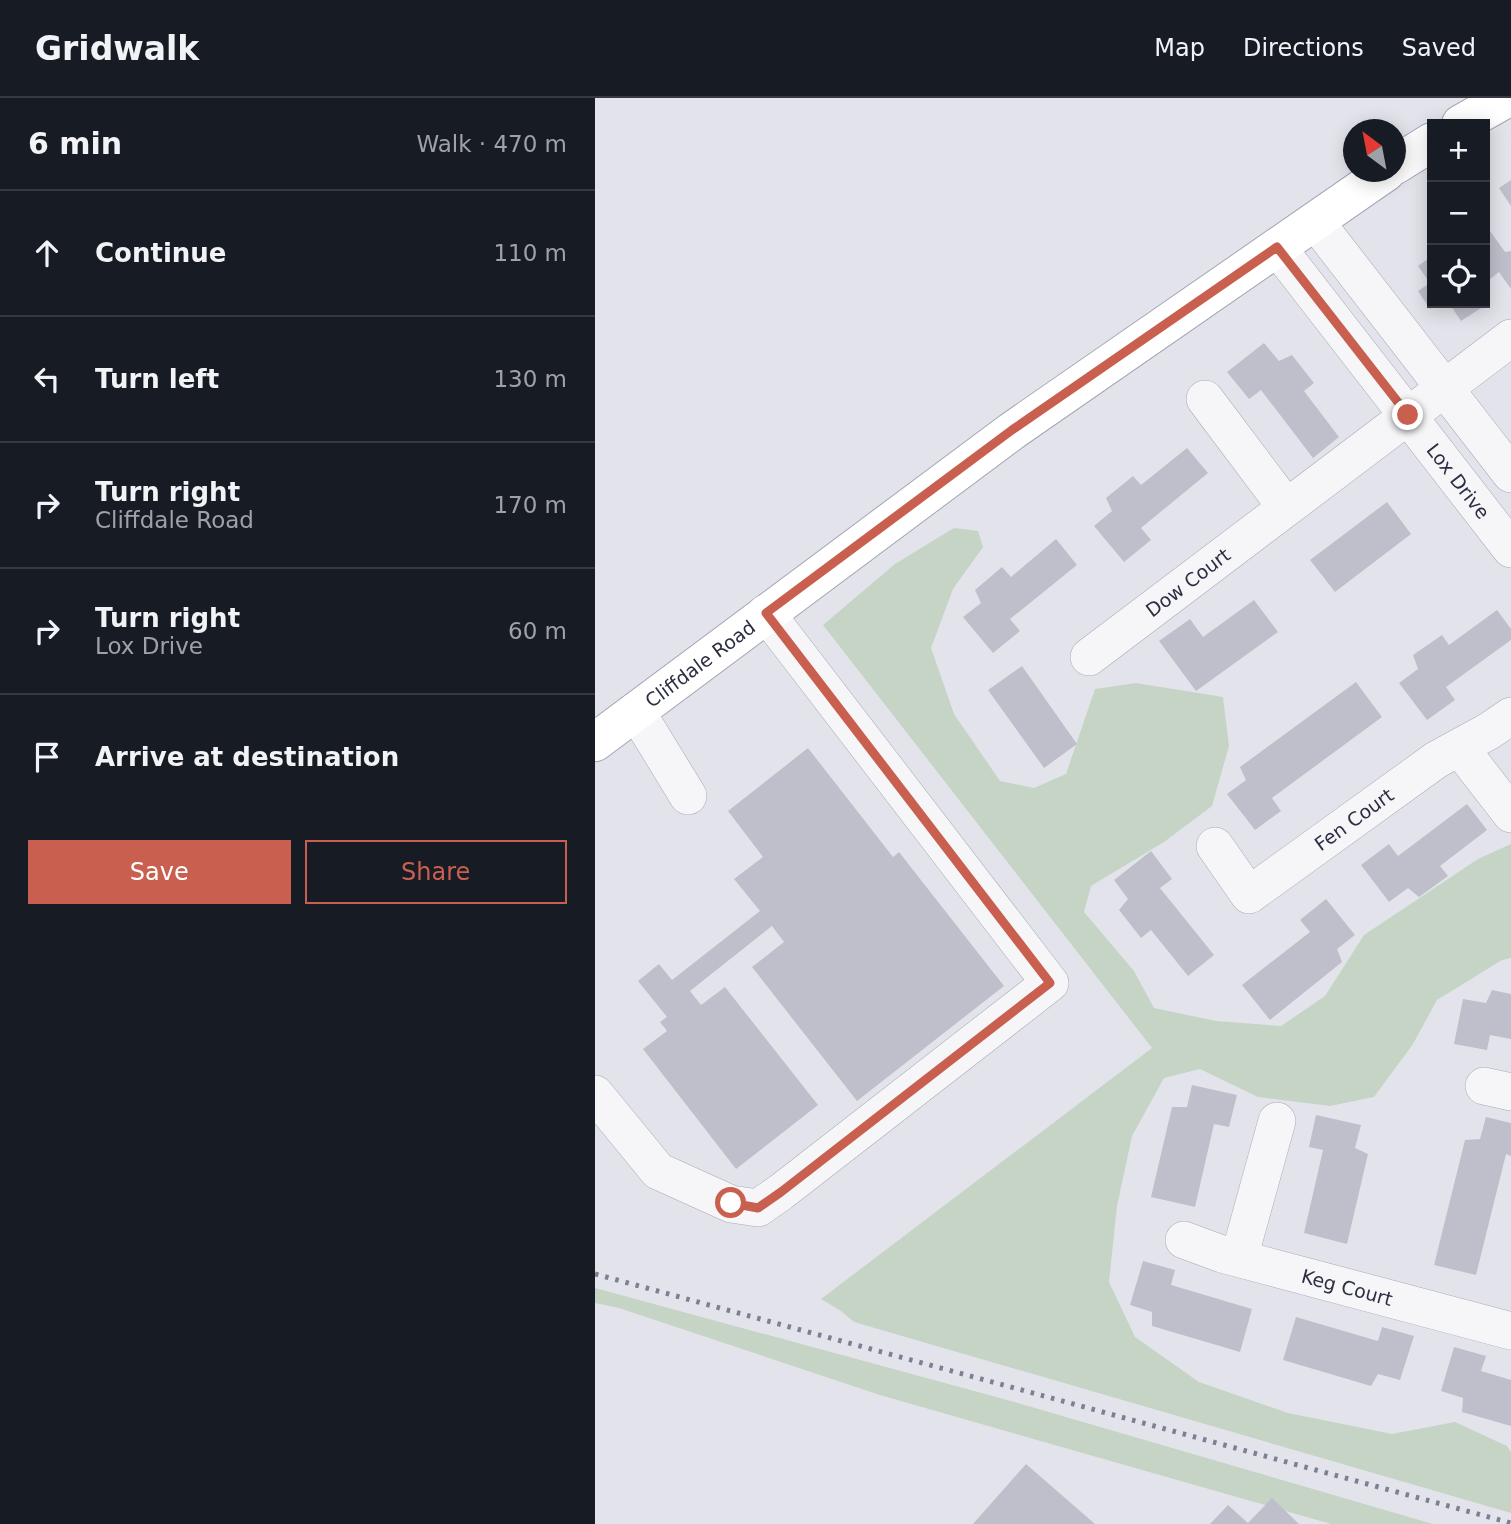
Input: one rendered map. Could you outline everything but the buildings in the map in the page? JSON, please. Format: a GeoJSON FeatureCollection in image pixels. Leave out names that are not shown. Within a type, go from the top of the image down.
{"type":"FeatureCollection","features":[{"type":"Feature","properties":{"kind":"main road"},"geometry":{"type":"LineString","coordinates":[[1470,119],[1507,98]]}},
{"type":"Feature","properties":{"kind":"main road"},"geometry":{"type":"LineString","coordinates":[[1406,158],[1427,145]]}},
{"type":"Feature","properties":{"kind":"main road","name":"Cliffdale Road"},"geometry":{"type":"LineString","coordinates":[[595,742],[1012,430],[1371,182]]}},
{"type":"Feature","properties":{"kind":"street"},"geometry":{"type":"LineString","coordinates":[[1315,220],[1511,474]]}},
{"type":"Feature","properties":{"kind":"street","name":"Lox Drive"},"geometry":{"type":"LineString","coordinates":[[1277,247],[1511,549]]}},
{"type":"Feature","properties":{"kind":"street","name":"Dow Court"},"geometry":{"type":"LineString","coordinates":[[1089,657],[1511,338]]}},
{"type":"Feature","properties":{"kind":"street"},"geometry":{"type":"LineString","coordinates":[[1205,399],[1286,508]]}},
{"type":"Feature","properties":{"kind":"street"},"geometry":{"type":"LineString","coordinates":[[595,1094],[658,1171],[731,1203],[758,1208],[1050,983],[766,613]]}},
{"type":"Feature","properties":{"kind":"street"},"geometry":{"type":"LineString","coordinates":[[636,711],[688,796]]}},
{"type":"Feature","properties":{"kind":"street","name":"Fen Court"},"geometry":{"type":"LineString","coordinates":[[1215,846],[1249,895],[1436,760],[1511,716]]}},
{"type":"Feature","properties":{"kind":"street"},"geometry":{"type":"LineString","coordinates":[[1459,748],[1511,814]]}},
{"type":"Feature","properties":{"kind":"street"},"geometry":{"type":"LineString","coordinates":[[1240,1258],[1277,1121]]}},
{"type":"Feature","properties":{"kind":"street","name":"Keg Court"},"geometry":{"type":"LineString","coordinates":[[1184,1240],[1240,1258],[1511,1331]]}},
{"type":"Feature","properties":{"kind":"green space"},"geometry":{"type":"Polygon","coordinates":[[[954,528],[978,531],[983,547],[953,589],[931,648],[954,714],[1000,781],[1034,788],[1066,774],[1095,689],[1136,683],[1223,697],[1229,746],[1212,806],[1164,842],[1091,886],[1084,912],[1134,971],[1154,1008],[1216,1021],[1281,1026],[1325,996],[1364,935],[1478,859],[1511,844],[1511,958],[1502,960],[1437,1000],[1413,1044],[1374,1097],[1330,1106],[1258,1097],[1200,1069],[1164,1078],[1132,1136],[1117,1206],[1109,1282],[1135,1337],[1199,1382],[1288,1413],[1392,1434],[1455,1422],[1507,1446],[1511,1452],[1511,1513],[854,1322],[821,1299],[1152,1048],[823,625],[895,564],[954,528]]]}},
{"type":"Feature","properties":{"kind":"green space"},"geometry":{"type":"Polygon","coordinates":[[[595,1288],[1011,1401],[1433,1524],[1331,1524],[880,1395],[619,1308],[595,1303],[595,1288]]]}},
{"type":"Feature","properties":{"kind":"railway"},"geometry":{"type":"LineString","coordinates":[[595,1274],[1511,1523]]}},
{"type":"Feature","properties":{"kind":"route"},"geometry":{"type":"LineString","coordinates":[[731,1203],[758,1208],[1050,983],[766,613],[1012,430],[1277,247],[1408,415]]}}]}
